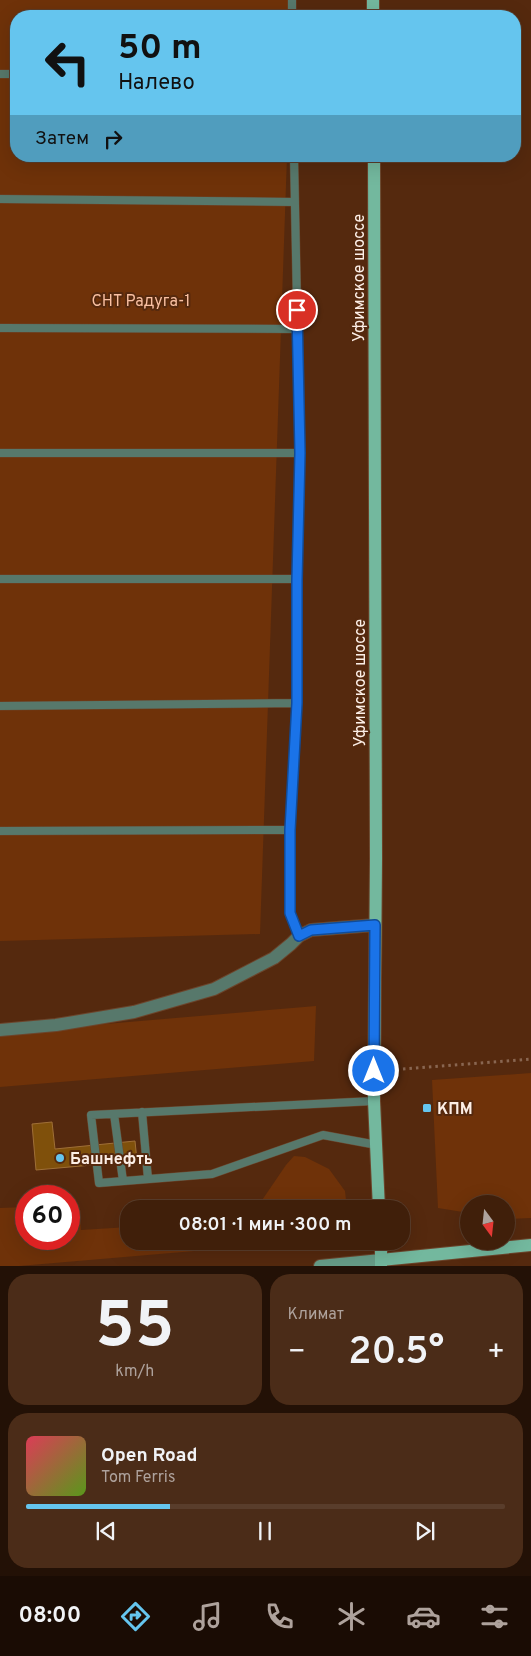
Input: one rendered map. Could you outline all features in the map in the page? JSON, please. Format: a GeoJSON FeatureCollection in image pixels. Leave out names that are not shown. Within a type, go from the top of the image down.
{"type":"FeatureCollection","features":[{"type":"Feature","properties":{"kind":"main road","name":"Уфимское шоссе"},"geometry":{"type":"LineString","coordinates":[[374,162],[374,1101],[379,1200]]}},
{"type":"Feature","properties":{"kind":"main road"},"geometry":{"type":"LineString","coordinates":[[320,1266],[382,1263],[531,1245]]}},
{"type":"Feature","properties":{"kind":"main road"},"geometry":{"type":"LineString","coordinates":[[381,1250],[382,1263]]}},
{"type":"Feature","properties":{"kind":"street"},"geometry":{"type":"LineString","coordinates":[[0,1030],[56,1025],[134,1012],[214,989],[274,958],[299,936],[311,930],[375,925]]}},
{"type":"Feature","properties":{"kind":"lane"},"geometry":{"type":"LineString","coordinates":[[294,162],[300,453],[297,703],[290,830],[290,913],[299,936]]}},
{"type":"Feature","properties":{"kind":"lane"},"geometry":{"type":"LineString","coordinates":[[0,199],[294,202]]}},
{"type":"Feature","properties":{"kind":"lane"},"geometry":{"type":"LineString","coordinates":[[0,328],[297,329]]}},
{"type":"Feature","properties":{"kind":"lane"},"geometry":{"type":"LineString","coordinates":[[0,453],[300,453]]}},
{"type":"Feature","properties":{"kind":"lane"},"geometry":{"type":"LineString","coordinates":[[0,579],[297,580]]}},
{"type":"Feature","properties":{"kind":"lane"},"geometry":{"type":"LineString","coordinates":[[0,706],[297,703]]}},
{"type":"Feature","properties":{"kind":"lane"},"geometry":{"type":"LineString","coordinates":[[0,831],[290,830]]}},
{"type":"Feature","properties":{"kind":"lane"},"geometry":{"type":"LineString","coordinates":[[374,1101],[92,1115],[99,1182],[212,1174],[323,1135],[377,1145]]}},
{"type":"Feature","properties":{"kind":"lane"},"geometry":{"type":"LineString","coordinates":[[142,1112],[148,1179]]}},
{"type":"Feature","properties":{"kind":"lane"},"geometry":{"type":"LineString","coordinates":[[114,1114],[123,1181]]}},
{"type":"Feature","properties":{"kind":"path"},"geometry":{"type":"LineString","coordinates":[[374,1071],[531,1059]]}},
{"type":"Feature","properties":{"kind":"green space","name":"СНТ Радуга-1"},"geometry":{"type":"Polygon","coordinates":[[[0,0],[292,0],[292,10],[10,10],[10,162],[287,162],[260,934],[0,941],[0,0]]]}},
{"type":"Feature","properties":{"kind":"green space"},"geometry":{"type":"Polygon","coordinates":[[[316,1006],[314,1061],[0,1087],[0,1033],[316,1006]]]}},
{"type":"Feature","properties":{"kind":"green space"},"geometry":{"type":"Polygon","coordinates":[[[531,1073],[531,1218],[515,1219],[515,1195],[460,1195],[460,1212],[438,1208],[432,1080],[531,1073]]]}},
{"type":"Feature","properties":{"kind":"green space"},"geometry":{"type":"Polygon","coordinates":[[[294,1156],[305,1157],[329,1169],[345,1191],[346,1200],[262,1200],[294,1156]]]}},
{"type":"Feature","properties":{"kind":"green space"},"geometry":{"type":"Polygon","coordinates":[[[15,1207],[15,1250],[80,1250],[80,1218],[81,1230],[120,1228],[120,1250],[207,1250],[0,1266],[0,1208],[15,1207]]]}},
{"type":"Feature","properties":{"kind":"building"},"geometry":{"type":"Polygon","coordinates":[[[52,1122],[55,1149],[135,1141],[137,1161],[36,1170],[32,1124],[52,1122]]]}},
{"type":"Feature","properties":{"kind":"place","name":"КПМ"},"geometry":{"type":"Point","coordinates":[427,1108]}},
{"type":"Feature","properties":{"kind":"place","name":"Башнефть"},"geometry":{"type":"Point","coordinates":[60,1158]}},
{"type":"Feature","properties":{"kind":"route"},"geometry":{"type":"LineString","coordinates":[[297,310],[300,453],[297,703],[290,830],[290,913],[299,936],[311,930],[375,925],[374,1071]]}}]}
